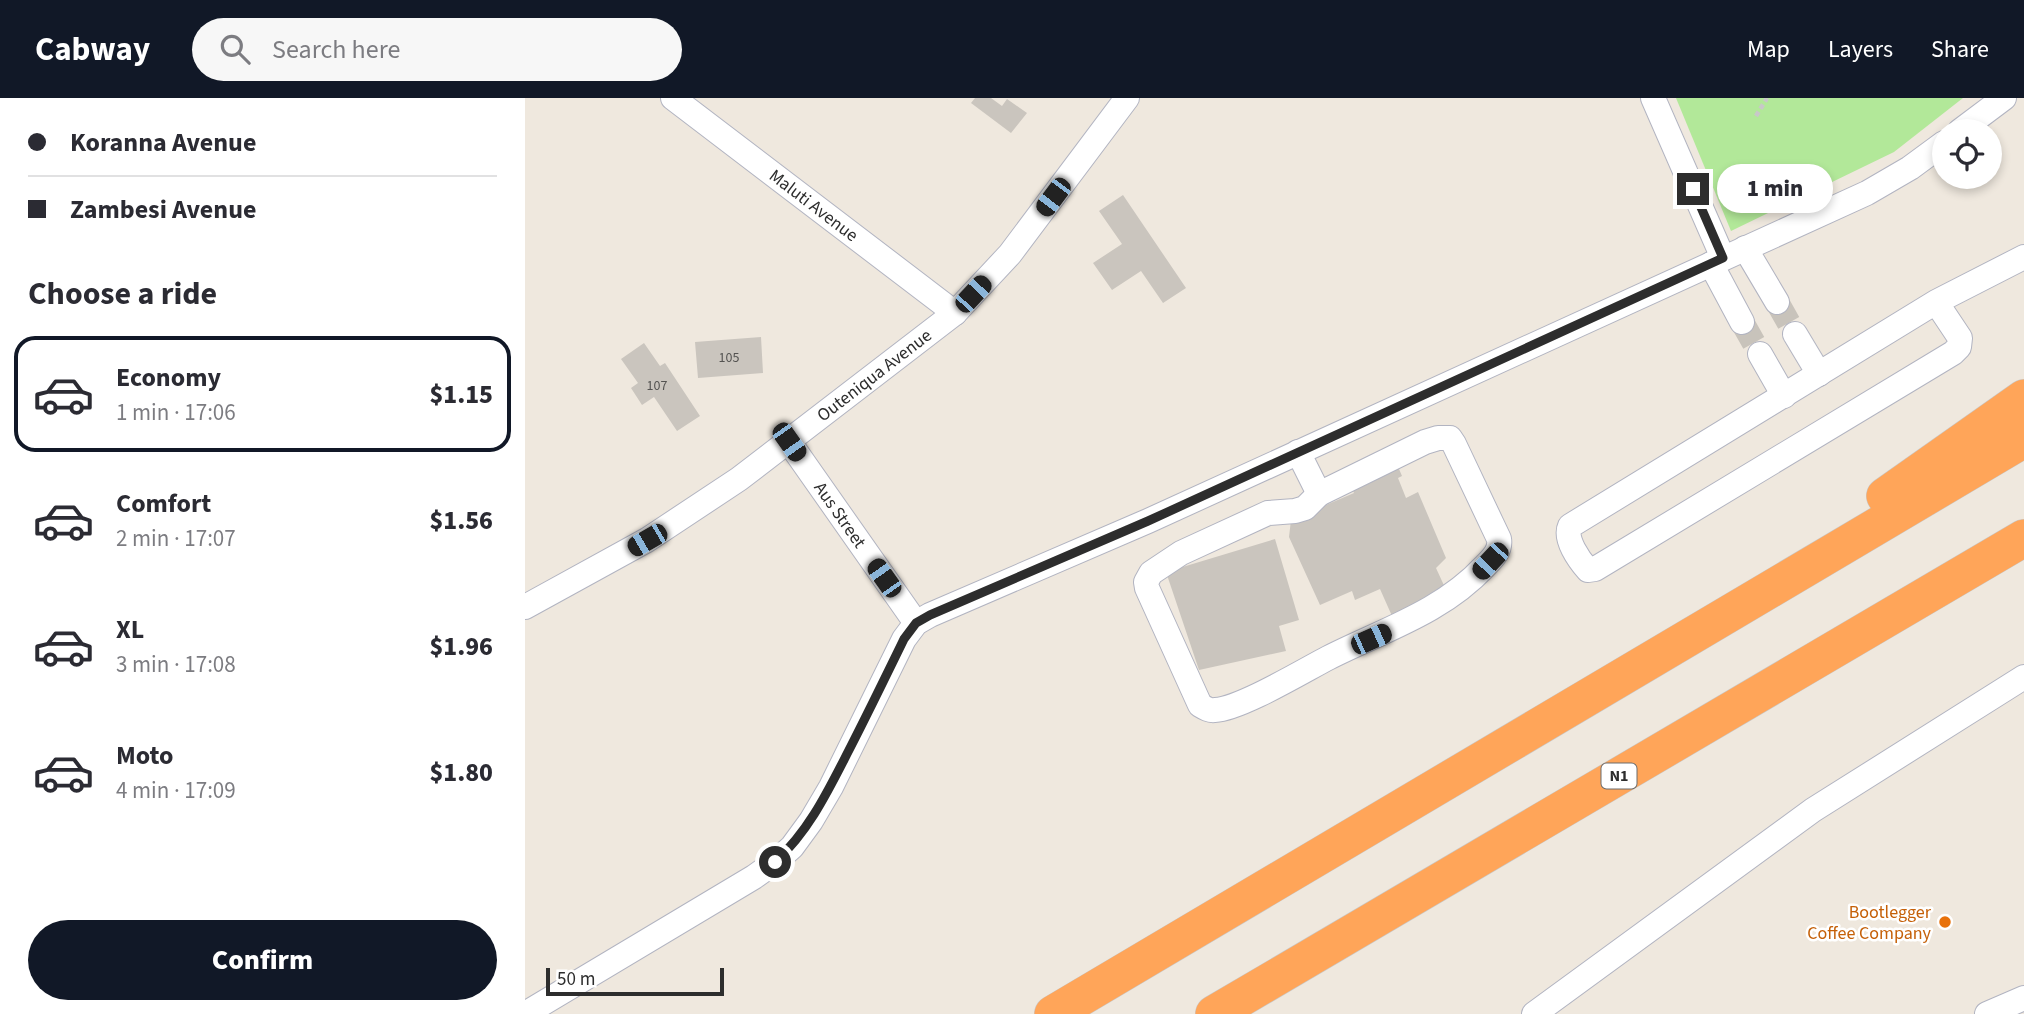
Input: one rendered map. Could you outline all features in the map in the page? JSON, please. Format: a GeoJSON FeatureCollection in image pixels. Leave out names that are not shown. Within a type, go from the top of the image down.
{"type":"FeatureCollection","features":[{"type":"Feature","properties":{"kind":"highway"},"geometry":{"type":"LineString","coordinates":[[1676,645],[2024,398]]}},
{"type":"Feature","properties":{"kind":"highway"},"geometry":{"type":"LineString","coordinates":[[1053,1014],[2024,439]]}},
{"type":"Feature","properties":{"kind":"highway","name":"N1"},"geometry":{"type":"LineString","coordinates":[[1214,1014],[2024,538]]}},
{"type":"Feature","properties":{"kind":"street","name":"Maluti Avenue"},"geometry":{"type":"LineString","coordinates":[[673,98],[955,313]]}},
{"type":"Feature","properties":{"kind":"street","name":"Outeniqua Avenue"},"geometry":{"type":"LineString","coordinates":[[525,607],[647,540],[789,442],[955,313],[1010,254],[1128,98]]}},
{"type":"Feature","properties":{"kind":"street"},"geometry":{"type":"LineString","coordinates":[[1653,98],[1726,257],[1742,322]]}},
{"type":"Feature","properties":{"kind":"street"},"geometry":{"type":"LineString","coordinates":[[1977,119],[2004,98]]}},
{"type":"Feature","properties":{"kind":"street"},"geometry":{"type":"LineString","coordinates":[[525,1014],[754,877],[792,846],[831,787],[904,639],[916,623],[1867,193],[1932,152]]}},
{"type":"Feature","properties":{"kind":"street"},"geometry":{"type":"LineString","coordinates":[[1726,257],[1777,302]]}},
{"type":"Feature","properties":{"kind":"street"},"geometry":{"type":"LineString","coordinates":[[1936,302],[1960,338],[1959,347],[1953,353],[1595,569],[1588,570],[1583,565],[1569,539],[1567,531],[1570,526],[1936,302],[2024,257]]}},
{"type":"Feature","properties":{"kind":"street"},"geometry":{"type":"LineString","coordinates":[[1795,334],[1819,374]]}},
{"type":"Feature","properties":{"kind":"street"},"geometry":{"type":"LineString","coordinates":[[1760,354],[1784,396]]}},
{"type":"Feature","properties":{"kind":"street"},"geometry":{"type":"LineString","coordinates":[[1438,438],[1450,439],[1460,455],[1500,545],[1490,561],[1464,586],[1417,618],[1339,652],[1247,699],[1215,710],[1206,709],[1200,705],[1195,695],[1146,582],[1157,566],[1181,553],[1276,511],[1305,508],[1319,494],[1425,442],[1438,438]]}},
{"type":"Feature","properties":{"kind":"street","name":"Aus Street"},"geometry":{"type":"LineString","coordinates":[[789,442],[916,623]]}},
{"type":"Feature","properties":{"kind":"street"},"geometry":{"type":"LineString","coordinates":[[1298,452],[1319,494]]}},
{"type":"Feature","properties":{"kind":"street"},"geometry":{"type":"LineString","coordinates":[[1257,471],[1276,511]]}},
{"type":"Feature","properties":{"kind":"street"},"geometry":{"type":"LineString","coordinates":[[1534,1014],[1813,810],[2024,677]]}},
{"type":"Feature","properties":{"kind":"path"},"geometry":{"type":"LineString","coordinates":[[1756,116],[1767,98]]}},
{"type":"Feature","properties":{"kind":"green space"},"geometry":{"type":"Polygon","coordinates":[[[1676,98],[1963,98],[1936,119],[1932,119],[1932,122],[1894,152],[1731,231],[1676,98]]]}},
{"type":"Feature","properties":{"kind":"building"},"geometry":{"type":"Polygon","coordinates":[[[975,98],[991,98],[1002,106],[1007,99],[1027,113],[1011,133],[971,103],[975,98]]]}},
{"type":"Feature","properties":{"kind":"building"},"geometry":{"type":"Polygon","coordinates":[[[1123,195],[1186,288],[1163,303],[1141,271],[1112,290],[1093,263],[1122,244],[1099,211],[1123,195]]]}},
{"type":"Feature","properties":{"kind":"building"},"geometry":{"type":"Polygon","coordinates":[[[761,337],[763,373],[698,378],[695,342],[761,337]]]}},
{"type":"Feature","properties":{"kind":"building"},"geometry":{"type":"Polygon","coordinates":[[[644,343],[660,366],[665,363],[700,416],[677,431],[654,397],[642,405],[631,388],[638,383],[621,359],[644,343]]]}},
{"type":"Feature","properties":{"kind":"building"},"geometry":{"type":"Polygon","coordinates":[[[1396,462],[1402,476],[1398,478],[1406,498],[1418,492],[1446,558],[1436,568],[1447,592],[1392,616],[1380,589],[1355,600],[1352,591],[1320,605],[1289,537],[1291,520],[1354,493],[1349,482],[1396,462]]]}},
{"type":"Feature","properties":{"kind":"building"},"geometry":{"type":"Polygon","coordinates":[[[1275,539],[1299,620],[1279,626],[1286,651],[1199,670],[1166,572],[1275,539]]]}},
{"type":"Feature","properties":{"kind":"tunnel"},"geometry":{"type":"LineString","coordinates":[[1777,302],[1795,334]]}},
{"type":"Feature","properties":{"kind":"tunnel"},"geometry":{"type":"LineString","coordinates":[[1742,322],[1760,354]]}},
{"type":"Feature","properties":{"kind":"place","name":"Bootlegger Coffee Company"},"geometry":{"type":"Point","coordinates":[1945,922]}},
{"type":"Feature","properties":{"kind":"route"},"geometry":{"type":"LineString","coordinates":[[775,862],[792,846],[811,821],[831,787],[904,639],[916,623],[1148,521],[1723,258],[1693,189]]}}]}
